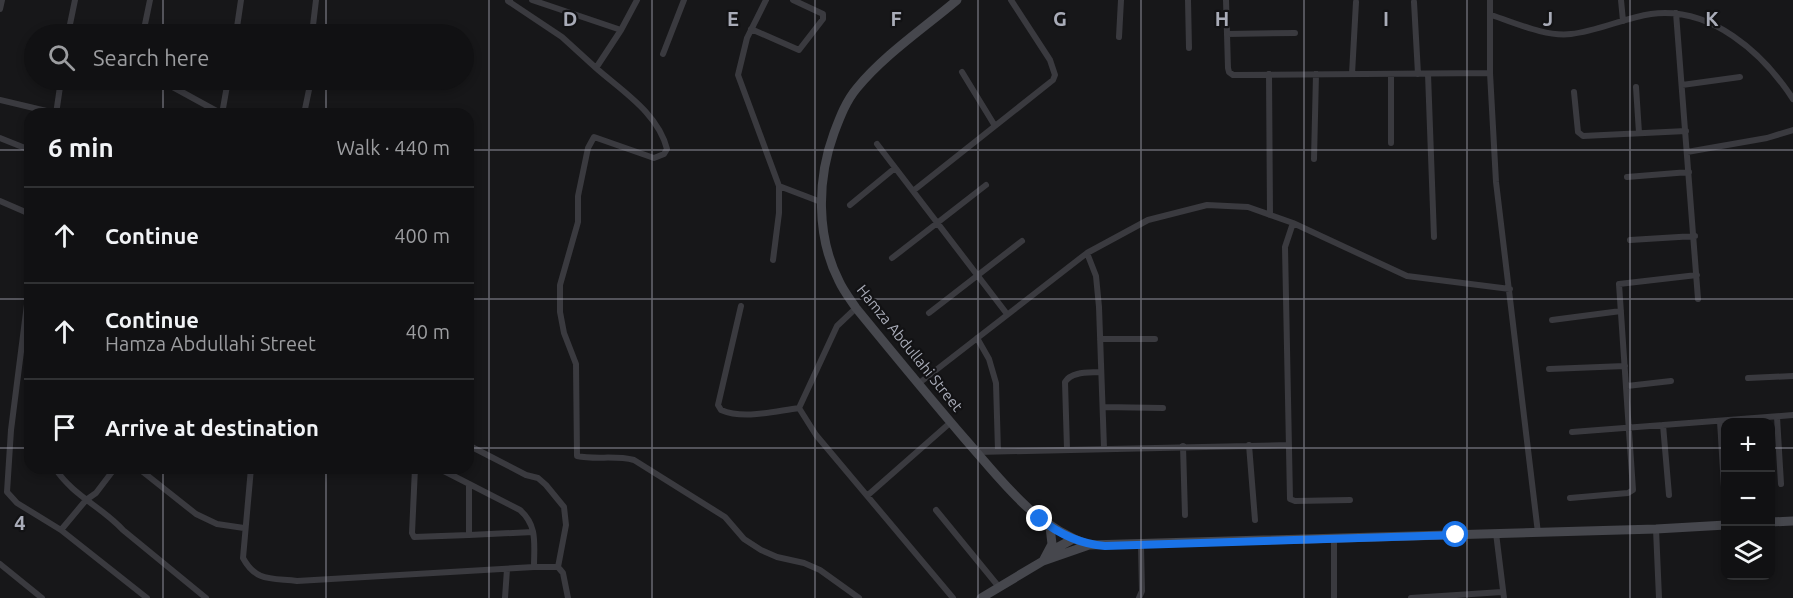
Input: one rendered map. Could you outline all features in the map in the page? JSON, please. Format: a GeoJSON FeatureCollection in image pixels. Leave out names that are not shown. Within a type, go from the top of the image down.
{"type":"FeatureCollection","features":[{"type":"Feature","properties":{"kind":"main road","name":"Hamza Abdullahi Street"},"geometry":{"type":"LineString","coordinates":[[957,0],[870,74],[855,90],[843,109],[831,141],[824,173],[821,202],[825,239],[839,281],[856,308],[1004,485],[1050,527],[1089,545]]}},
{"type":"Feature","properties":{"kind":"main road"},"geometry":{"type":"LineString","coordinates":[[1775,522],[1793,521]]}},
{"type":"Feature","properties":{"kind":"main road"},"geometry":{"type":"LineString","coordinates":[[981,598],[1043,561],[1089,545],[1656,530],[1721,525]]}},
{"type":"Feature","properties":{"kind":"main road"},"geometry":{"type":"LineString","coordinates":[[1043,561],[1049,552],[1052,535],[1050,527]]}},
{"type":"Feature","properties":{"kind":"main road"},"geometry":{"type":"LineString","coordinates":[[1049,552],[1073,539]]}},
{"type":"Feature","properties":{"kind":"main road"},"geometry":{"type":"LineString","coordinates":[[1068,551],[1073,539]]}},
{"type":"Feature","properties":{"kind":"street"},"geometry":{"type":"LineString","coordinates":[[0,9],[2,0]]}},
{"type":"Feature","properties":{"kind":"street"},"geometry":{"type":"LineString","coordinates":[[70,24],[75,0]]}},
{"type":"Feature","properties":{"kind":"street"},"geometry":{"type":"LineString","coordinates":[[145,24],[150,0]]}},
{"type":"Feature","properties":{"kind":"street"},"geometry":{"type":"LineString","coordinates":[[237,24],[241,0]]}},
{"type":"Feature","properties":{"kind":"street"},"geometry":{"type":"LineString","coordinates":[[313,24],[316,0]]}},
{"type":"Feature","properties":{"kind":"street"},"geometry":{"type":"LineString","coordinates":[[510,0],[508,1],[562,37],[644,109],[664,138],[667,149],[664,154],[654,158],[594,138],[588,148],[578,196],[578,222],[560,285],[560,312],[564,333],[576,364],[577,456],[634,460],[725,517],[744,539],[760,550],[777,557],[804,562],[820,570],[860,598]]}},
{"type":"Feature","properties":{"kind":"street"},"geometry":{"type":"LineString","coordinates":[[532,0],[621,30]]}},
{"type":"Feature","properties":{"kind":"street"},"geometry":{"type":"LineString","coordinates":[[596,68],[637,0]]}},
{"type":"Feature","properties":{"kind":"street"},"geometry":{"type":"LineString","coordinates":[[663,54],[684,0]]}},
{"type":"Feature","properties":{"kind":"street"},"geometry":{"type":"LineString","coordinates":[[766,0],[747,38],[738,75],[779,186],[779,213],[773,260]]}},
{"type":"Feature","properties":{"kind":"street"},"geometry":{"type":"LineString","coordinates":[[751,29],[799,50],[823,19],[823,15],[793,0]]}},
{"type":"Feature","properties":{"kind":"street"},"geometry":{"type":"LineString","coordinates":[[913,191],[1053,80],[1055,75],[1050,60],[1011,0]]}},
{"type":"Feature","properties":{"kind":"street"},"geometry":{"type":"LineString","coordinates":[[1119,37],[1121,0]]}},
{"type":"Feature","properties":{"kind":"street"},"geometry":{"type":"LineString","coordinates":[[1188,0],[1189,48]]}},
{"type":"Feature","properties":{"kind":"street"},"geometry":{"type":"LineString","coordinates":[[1226,0],[1229,72],[1233,75],[1490,73]]}},
{"type":"Feature","properties":{"kind":"street"},"geometry":{"type":"LineString","coordinates":[[1490,0],[1490,73],[1496,182],[1538,533]]}},
{"type":"Feature","properties":{"kind":"street"},"geometry":{"type":"LineString","coordinates":[[1620,0],[1623,21]]}},
{"type":"Feature","properties":{"kind":"street"},"geometry":{"type":"LineString","coordinates":[[1352,74],[1356,2]]}},
{"type":"Feature","properties":{"kind":"street"},"geometry":{"type":"LineString","coordinates":[[1414,2],[1418,74]]}},
{"type":"Feature","properties":{"kind":"street"},"geometry":{"type":"LineString","coordinates":[[1491,15],[1550,34],[1571,34],[1651,14],[1676,13],[1703,20],[1736,38],[1774,74],[1793,99]]}},
{"type":"Feature","properties":{"kind":"street"},"geometry":{"type":"LineString","coordinates":[[1676,13],[1695,236],[1698,299]]}},
{"type":"Feature","properties":{"kind":"street"},"geometry":{"type":"LineString","coordinates":[[1227,34],[1295,33]]}},
{"type":"Feature","properties":{"kind":"street"},"geometry":{"type":"LineString","coordinates":[[962,72],[995,126]]}},
{"type":"Feature","properties":{"kind":"street"},"geometry":{"type":"LineString","coordinates":[[1269,74],[1270,215]]}},
{"type":"Feature","properties":{"kind":"street"},"geometry":{"type":"LineString","coordinates":[[1314,159],[1316,74]]}},
{"type":"Feature","properties":{"kind":"street"},"geometry":{"type":"LineString","coordinates":[[1390,74],[1391,143]]}},
{"type":"Feature","properties":{"kind":"street"},"geometry":{"type":"LineString","coordinates":[[1428,74],[1434,237]]}},
{"type":"Feature","properties":{"kind":"street"},"geometry":{"type":"LineString","coordinates":[[1682,85],[1740,76]]}},
{"type":"Feature","properties":{"kind":"street"},"geometry":{"type":"LineString","coordinates":[[1636,87],[1639,133]]}},
{"type":"Feature","properties":{"kind":"street"},"geometry":{"type":"LineString","coordinates":[[58,108],[60,90]]}},
{"type":"Feature","properties":{"kind":"street"},"geometry":{"type":"LineString","coordinates":[[178,90],[211,108]]}},
{"type":"Feature","properties":{"kind":"street"},"geometry":{"type":"LineString","coordinates":[[223,108],[226,90]]}},
{"type":"Feature","properties":{"kind":"street"},"geometry":{"type":"LineString","coordinates":[[305,108],[310,90]]}},
{"type":"Feature","properties":{"kind":"street"},"geometry":{"type":"LineString","coordinates":[[1574,92],[1580,135],[1686,131]]}},
{"type":"Feature","properties":{"kind":"street"},"geometry":{"type":"LineString","coordinates":[[0,100],[33,108]]}},
{"type":"Feature","properties":{"kind":"street"},"geometry":{"type":"LineString","coordinates":[[1687,152],[1767,138],[1793,130]]}},
{"type":"Feature","properties":{"kind":"street"},"geometry":{"type":"LineString","coordinates":[[0,138],[24,148]]}},
{"type":"Feature","properties":{"kind":"street"},"geometry":{"type":"LineString","coordinates":[[877,144],[1007,314]]}},
{"type":"Feature","properties":{"kind":"street"},"geometry":{"type":"LineString","coordinates":[[850,205],[895,168]]}},
{"type":"Feature","properties":{"kind":"street"},"geometry":{"type":"LineString","coordinates":[[1627,177],[1689,172]]}},
{"type":"Feature","properties":{"kind":"street"},"geometry":{"type":"LineString","coordinates":[[892,258],[986,185]]}},
{"type":"Feature","properties":{"kind":"street"},"geometry":{"type":"LineString","coordinates":[[779,186],[821,202]]}},
{"type":"Feature","properties":{"kind":"street"},"geometry":{"type":"LineString","coordinates":[[0,201],[24,211]]}},
{"type":"Feature","properties":{"kind":"street"},"geometry":{"type":"LineString","coordinates":[[918,384],[1087,253],[1148,220],[1207,206],[1248,207],[1293,223],[1407,276],[1510,289]]}},
{"type":"Feature","properties":{"kind":"street"},"geometry":{"type":"LineString","coordinates":[[1293,223],[1285,247],[1292,501],[1350,500]]}},
{"type":"Feature","properties":{"kind":"street"},"geometry":{"type":"LineString","coordinates":[[1630,240],[1695,236]]}},
{"type":"Feature","properties":{"kind":"street"},"geometry":{"type":"LineString","coordinates":[[928,313],[1022,241]]}},
{"type":"Feature","properties":{"kind":"street"},"geometry":{"type":"LineString","coordinates":[[1087,253],[1096,276],[1104,448]]}},
{"type":"Feature","properties":{"kind":"street"},"geometry":{"type":"LineString","coordinates":[[1570,498],[1632,492],[1633,490],[1619,287],[1622,283],[1697,275]]}},
{"type":"Feature","properties":{"kind":"street"},"geometry":{"type":"LineString","coordinates":[[741,306],[718,405],[727,413],[749,414],[799,408]]}},
{"type":"Feature","properties":{"kind":"street"},"geometry":{"type":"LineString","coordinates":[[799,408],[837,326],[856,308]]}},
{"type":"Feature","properties":{"kind":"street"},"geometry":{"type":"LineString","coordinates":[[1552,321],[1621,311]]}},
{"type":"Feature","properties":{"kind":"street"},"geometry":{"type":"LineString","coordinates":[[24,327],[4,492],[17,503],[61,530],[147,598]]}},
{"type":"Feature","properties":{"kind":"street"},"geometry":{"type":"LineString","coordinates":[[977,338],[989,359],[996,383],[998,451]]}},
{"type":"Feature","properties":{"kind":"street"},"geometry":{"type":"LineString","coordinates":[[1100,339],[1155,339]]}},
{"type":"Feature","properties":{"kind":"street"},"geometry":{"type":"LineString","coordinates":[[1549,369],[1625,366]]}},
{"type":"Feature","properties":{"kind":"street"},"geometry":{"type":"LineString","coordinates":[[1067,449],[1065,382],[1073,375],[1101,372]]}},
{"type":"Feature","properties":{"kind":"street"},"geometry":{"type":"LineString","coordinates":[[1748,378],[1793,375]]}},
{"type":"Feature","properties":{"kind":"street"},"geometry":{"type":"LineString","coordinates":[[1627,386],[1671,381]]}},
{"type":"Feature","properties":{"kind":"street"},"geometry":{"type":"LineString","coordinates":[[1103,407],[1163,408]]}},
{"type":"Feature","properties":{"kind":"street"},"geometry":{"type":"LineString","coordinates":[[799,408],[816,435],[954,598]]}},
{"type":"Feature","properties":{"kind":"street"},"geometry":{"type":"LineString","coordinates":[[1572,432],[1793,415]]}},
{"type":"Feature","properties":{"kind":"street"},"geometry":{"type":"LineString","coordinates":[[1777,417],[1781,484]]}},
{"type":"Feature","properties":{"kind":"street"},"geometry":{"type":"LineString","coordinates":[[1720,421],[1723,472]]}},
{"type":"Feature","properties":{"kind":"street"},"geometry":{"type":"LineString","coordinates":[[868,495],[951,422]]}},
{"type":"Feature","properties":{"kind":"street"},"geometry":{"type":"LineString","coordinates":[[1663,425],[1669,495]]}},
{"type":"Feature","properties":{"kind":"street"},"geometry":{"type":"LineString","coordinates":[[1250,445],[1255,520]]}},
{"type":"Feature","properties":{"kind":"street"},"geometry":{"type":"LineString","coordinates":[[976,452],[1289,445]]}},
{"type":"Feature","properties":{"kind":"street"},"geometry":{"type":"LineString","coordinates":[[1183,446],[1185,515]]}},
{"type":"Feature","properties":{"kind":"street"},"geometry":{"type":"LineString","coordinates":[[474,448],[526,475],[538,478],[564,507],[566,525],[558,567],[562,573],[568,598]]}},
{"type":"Feature","properties":{"kind":"street"},"geometry":{"type":"LineString","coordinates":[[58,474],[86,500],[206,598]]}},
{"type":"Feature","properties":{"kind":"street"},"geometry":{"type":"LineString","coordinates":[[61,530],[110,474]]}},
{"type":"Feature","properties":{"kind":"street"},"geometry":{"type":"LineString","coordinates":[[146,474],[196,514],[217,525],[244,528]]}},
{"type":"Feature","properties":{"kind":"street"},"geometry":{"type":"LineString","coordinates":[[250,474],[243,558],[249,570],[259,576],[297,581],[558,567]]}},
{"type":"Feature","properties":{"kind":"street"},"geometry":{"type":"LineString","coordinates":[[414,474],[412,533],[414,537],[533,532]]}},
{"type":"Feature","properties":{"kind":"street"},"geometry":{"type":"LineString","coordinates":[[450,474],[520,510],[530,519],[533,532],[534,567]]}},
{"type":"Feature","properties":{"kind":"street"},"geometry":{"type":"LineString","coordinates":[[469,484],[469,535]]}},
{"type":"Feature","properties":{"kind":"street"},"geometry":{"type":"LineString","coordinates":[[936,510],[999,587]]}},
{"type":"Feature","properties":{"kind":"street"},"geometry":{"type":"LineString","coordinates":[[1656,530],[1659,598]]}},
{"type":"Feature","properties":{"kind":"street"},"geometry":{"type":"LineString","coordinates":[[1411,598],[1503,595],[1496,534]]}},
{"type":"Feature","properties":{"kind":"street"},"geometry":{"type":"LineString","coordinates":[[1334,539],[1334,598]]}},
{"type":"Feature","properties":{"kind":"street"},"geometry":{"type":"LineString","coordinates":[[1139,598],[1142,591],[1142,545]]}},
{"type":"Feature","properties":{"kind":"street"},"geometry":{"type":"LineString","coordinates":[[0,564],[42,598]]}},
{"type":"Feature","properties":{"kind":"street"},"geometry":{"type":"LineString","coordinates":[[505,598],[507,569]]}},
{"type":"Feature","properties":{"kind":"route"},"geometry":{"type":"LineString","coordinates":[[1040,519],[1073,539],[1089,545],[1105,546],[1456,535]]}}]}
